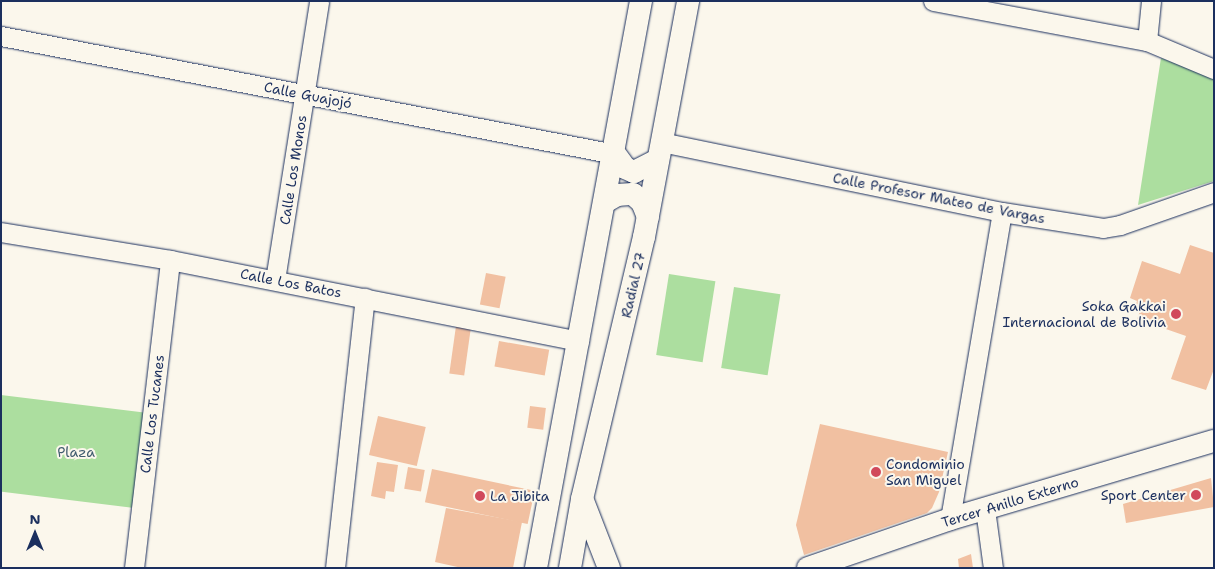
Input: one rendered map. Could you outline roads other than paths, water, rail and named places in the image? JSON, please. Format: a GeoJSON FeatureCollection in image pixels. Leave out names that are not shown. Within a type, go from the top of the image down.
{"type":"FeatureCollection","features":[{"type":"Feature","properties":{"kind":"street","name":"Calle Los Monos"},"geometry":{"type":"LineString","coordinates":[[275,280],[306,95],[319,1]]}},
{"type":"Feature","properties":{"kind":"street"},"geometry":{"type":"LineString","coordinates":[[536,568],[615,154],[642,1]]}},
{"type":"Feature","properties":{"kind":"street","name":"Radial 27"},"geometry":{"type":"LineString","coordinates":[[570,568],[582,499],[648,217],[688,1]]}},
{"type":"Feature","properties":{"kind":"street"},"geometry":{"type":"LineString","coordinates":[[933,1],[1147,41],[1214,69]]}},
{"type":"Feature","properties":{"kind":"street"},"geometry":{"type":"LineString","coordinates":[[1147,41],[1151,1]]}},
{"type":"Feature","properties":{"kind":"street","name":"Calle Guajojó"},"geometry":{"type":"LineString","coordinates":[[1,36],[615,154]]}},
{"type":"Feature","properties":{"kind":"street"},"geometry":{"type":"LineString","coordinates":[[615,154],[624,168],[634,172],[659,151]]}},
{"type":"Feature","properties":{"kind":"street","name":"Calle Profesor Mateo de Vargas"},"geometry":{"type":"LineString","coordinates":[[659,151],[1103,228],[1120,225],[1214,192]]}},
{"type":"Feature","properties":{"kind":"street"},"geometry":{"type":"LineString","coordinates":[[606,202],[617,195],[633,194],[642,202],[648,217]]}},
{"type":"Feature","properties":{"kind":"street"},"geometry":{"type":"LineString","coordinates":[[950,519],[1002,212]]}},
{"type":"Feature","properties":{"kind":"street","name":"Calle Los Batos"},"geometry":{"type":"LineString","coordinates":[[1,232],[170,260],[579,341]]}},
{"type":"Feature","properties":{"kind":"street","name":"Calle Los Tucanes"},"geometry":{"type":"LineString","coordinates":[[134,568],[170,260]]}},
{"type":"Feature","properties":{"kind":"street"},"geometry":{"type":"LineString","coordinates":[[335,568],[365,298]]}},
{"type":"Feature","properties":{"kind":"street","name":"Tercer Anillo Externo"},"geometry":{"type":"LineString","coordinates":[[808,568],[950,519],[1214,441]]}},
{"type":"Feature","properties":{"kind":"street"},"geometry":{"type":"LineString","coordinates":[[559,452],[561,483],[564,492],[582,499],[609,568]]}},
{"type":"Feature","properties":{"kind":"street"},"geometry":{"type":"LineString","coordinates":[[985,509],[993,568]]}},
{"type":"Feature","properties":{"kind":"place","name":"Soka Gakkai Internacional de Bolivia"},"geometry":{"type":"Point","coordinates":[1176,314]}},
{"type":"Feature","properties":{"kind":"place","name":"Condominio San Miguel"},"geometry":{"type":"Point","coordinates":[876,472]}},
{"type":"Feature","properties":{"kind":"place","name":"Sport Center"},"geometry":{"type":"Point","coordinates":[1196,495]}},
{"type":"Feature","properties":{"kind":"place","name":"La Jibita"},"geometry":{"type":"Point","coordinates":[480,496]}},
{"type":"Feature","properties":{"kind":"park label","name":"Plaza"},"geometry":{"type":"Point","coordinates":[76,452]}}]}
